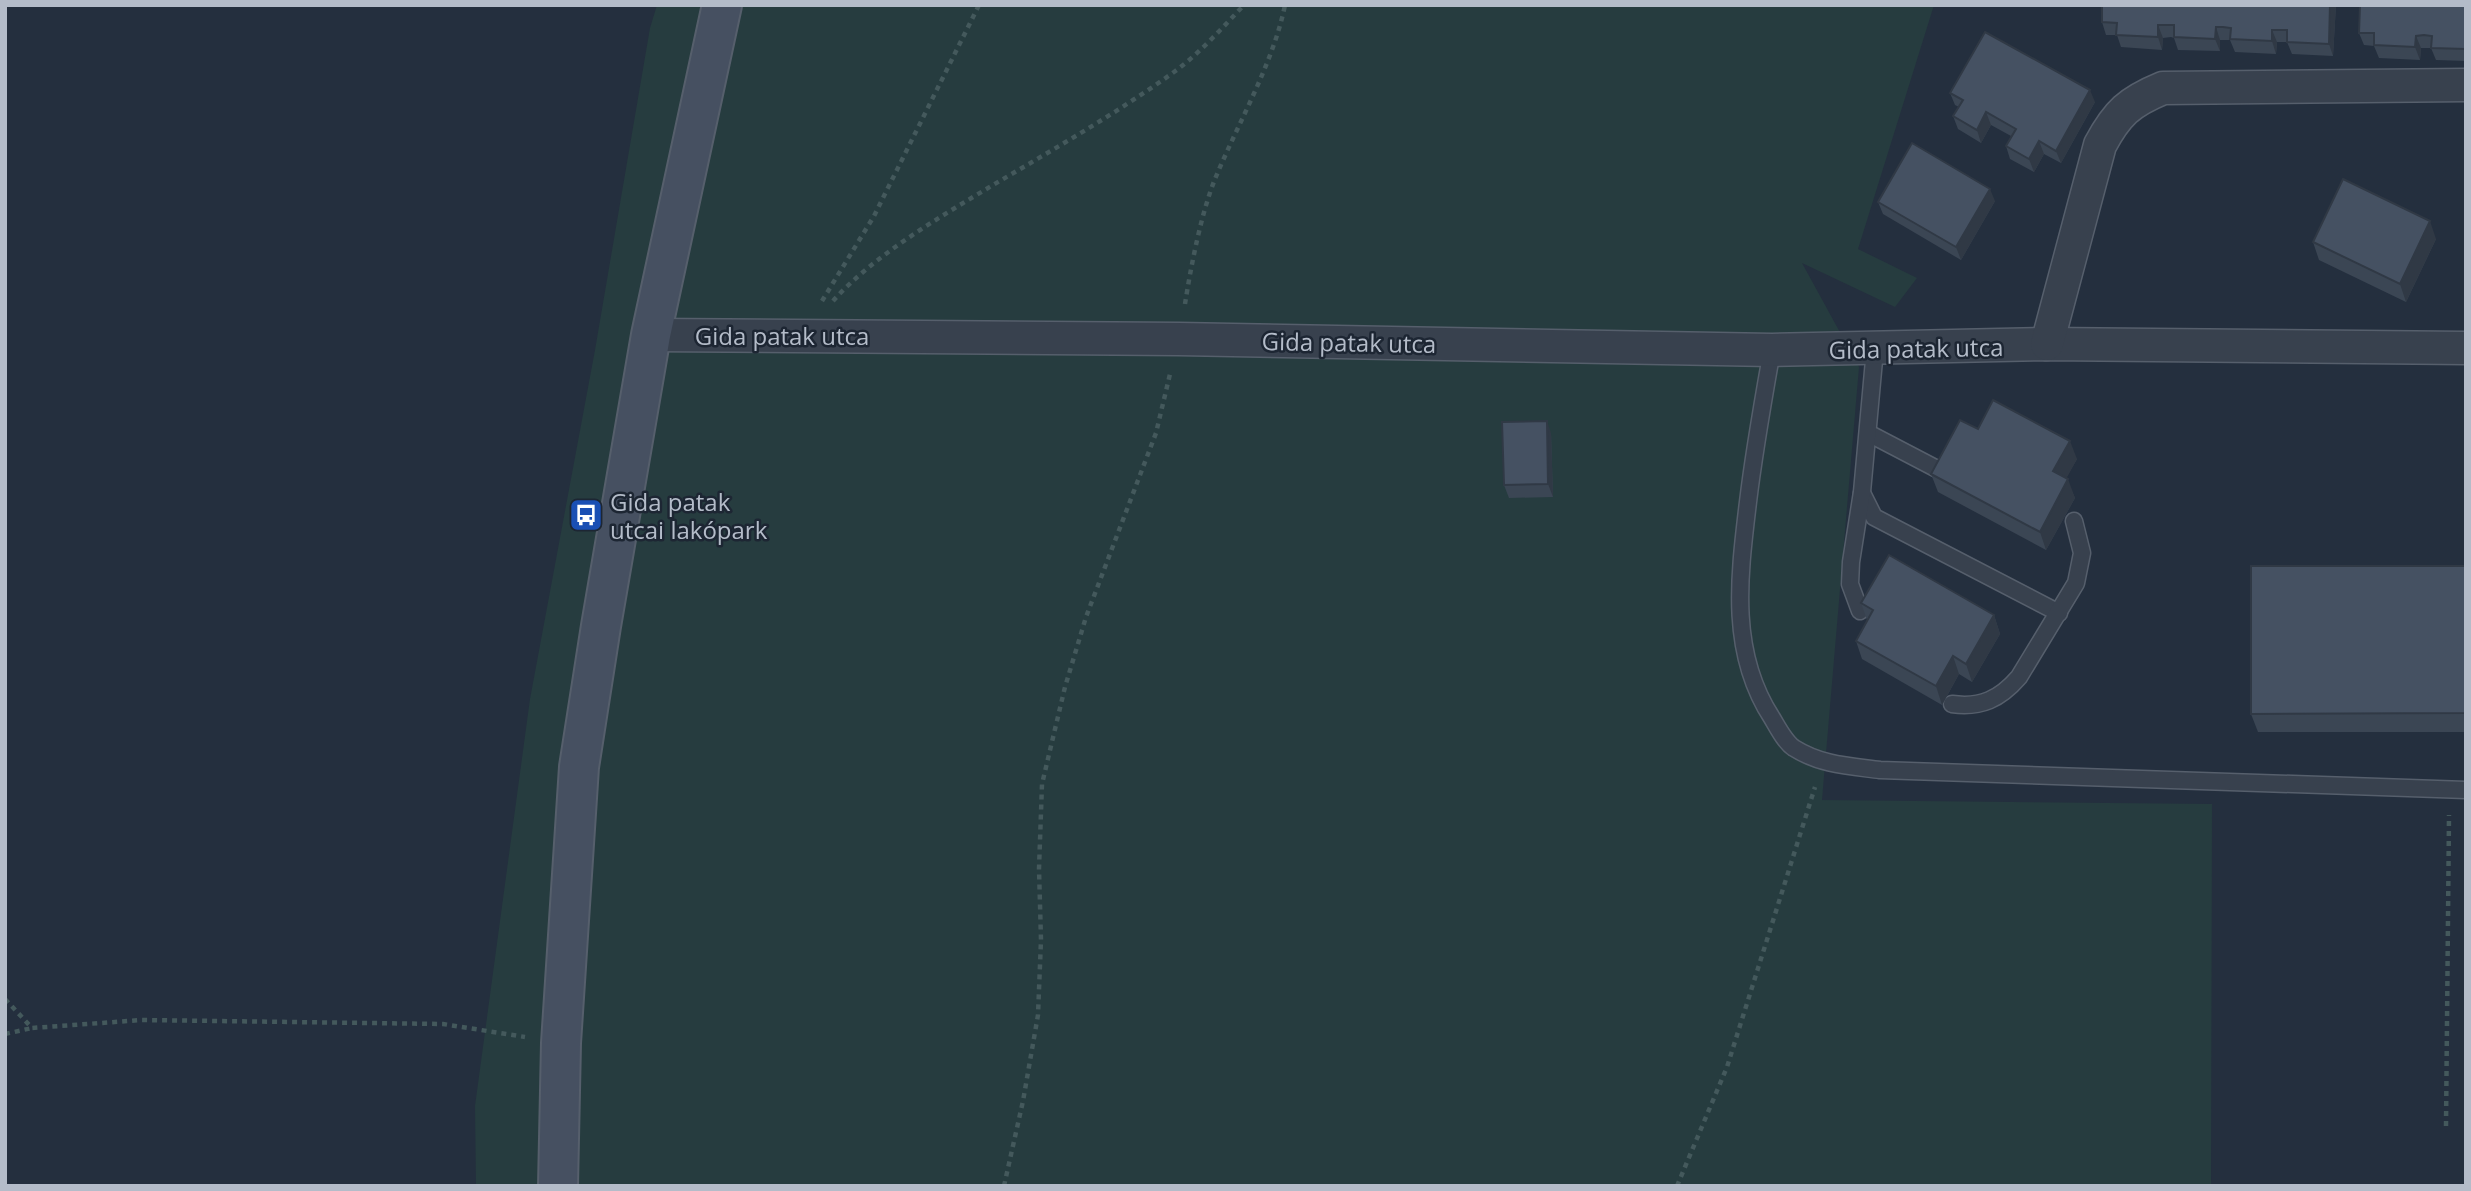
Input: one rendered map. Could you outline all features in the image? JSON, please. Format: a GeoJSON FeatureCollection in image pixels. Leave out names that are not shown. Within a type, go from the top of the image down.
{"type":"FeatureCollection","features":[{"type":"Feature","properties":{"kind":"main road"},"geometry":{"type":"LineString","coordinates":[[558,1186],[561,1043],[579,767],[651,335],[722,5]]}},
{"type":"Feature","properties":{"kind":"street"},"geometry":{"type":"LineString","coordinates":[[2047,344],[2099,145],[2114,119],[2143,96],[2163,88],[2466,85]]}},
{"type":"Feature","properties":{"kind":"street","name":"Gida patak utca"},"geometry":{"type":"LineString","coordinates":[[651,335],[1179,339],[1772,350],[2047,344],[2466,348]]}},
{"type":"Feature","properties":{"kind":"lane"},"geometry":{"type":"LineString","coordinates":[[1860,611],[1850,584],[1851,562],[1868,433],[1875,349]]}},
{"type":"Feature","properties":{"kind":"lane"},"geometry":{"type":"LineString","coordinates":[[1772,350],[1755,444],[1738,587],[1741,633],[1751,678],[1791,747],[1822,763],[1880,770],[2457,789]]}},
{"type":"Feature","properties":{"kind":"lane"},"geometry":{"type":"LineString","coordinates":[[1868,433],[1937,469]]}},
{"type":"Feature","properties":{"kind":"lane"},"geometry":{"type":"LineString","coordinates":[[1861,492],[1874,517],[2059,613]]}},
{"type":"Feature","properties":{"kind":"lane"},"geometry":{"type":"LineString","coordinates":[[1952,704],[1966,706],[1994,699],[2019,677],[2076,583],[2082,553],[2074,521]]}},
{"type":"Feature","properties":{"kind":"path"},"geometry":{"type":"LineString","coordinates":[[801,335],[874,216],[979,5]]}},
{"type":"Feature","properties":{"kind":"path"},"geometry":{"type":"LineString","coordinates":[[801,335],[846,286],[926,225],[1175,71],[1204,47],[1244,5]]}},
{"type":"Feature","properties":{"kind":"path"},"geometry":{"type":"LineString","coordinates":[[1004,1186],[1038,1015],[1042,784],[1065,687],[1083,628],[1156,433],[1179,339],[1190,269],[1214,183],[1267,62],[1282,23],[1285,5]]}},
{"type":"Feature","properties":{"kind":"path"},"geometry":{"type":"LineString","coordinates":[[1677,1186],[1727,1067],[1822,763]]}},
{"type":"Feature","properties":{"kind":"path"},"geometry":{"type":"LineString","coordinates":[[2446,1126],[2457,789]]}},
{"type":"Feature","properties":{"kind":"path"},"geometry":{"type":"LineString","coordinates":[[5,999],[32,1028]]}},
{"type":"Feature","properties":{"kind":"path"},"geometry":{"type":"LineString","coordinates":[[5,1034],[32,1028],[142,1020],[443,1024],[561,1043]]}},
{"type":"Feature","properties":{"kind":"green space"},"geometry":{"type":"Polygon","coordinates":[[[657,5],[1934,5],[1858,249],[1917,278],[1895,307],[1802,263],[1859,367],[1822,800],[2212,804],[2211,1186],[476,1186],[475,1106],[530,699],[595,350],[650,28],[657,5]]]}},
{"type":"Feature","properties":{"kind":"building"},"geometry":{"type":"Polygon","coordinates":[[[2102,5],[2330,5],[2329,44],[2287,42],[2287,30],[2272,30],[2272,41],[2230,39],[2231,28],[2223,27],[2216,27],[2215,39],[2174,37],[2174,25],[2158,25],[2158,37],[2116,35],[2117,23],[2102,22],[2102,5]]]}},
{"type":"Feature","properties":{"kind":"building"},"geometry":{"type":"Polygon","coordinates":[[[2360,5],[2466,5],[2466,49],[2431,48],[2432,36],[2424,35],[2416,36],[2415,47],[2374,45],[2374,33],[2359,33],[2360,5]]]}},
{"type":"Feature","properties":{"kind":"building"},"geometry":{"type":"Polygon","coordinates":[[[1985,32],[2090,90],[2056,151],[2039,141],[2029,159],[2006,146],[2016,129],[1986,112],[1977,130],[1953,116],[1963,100],[1950,93],[1985,32]]]}},
{"type":"Feature","properties":{"kind":"building"},"geometry":{"type":"Polygon","coordinates":[[[1912,143],[1990,189],[1956,247],[1878,202],[1912,143]]]}},
{"type":"Feature","properties":{"kind":"building"},"geometry":{"type":"Polygon","coordinates":[[[2343,179],[2430,221],[2400,284],[2313,242],[2343,179]]]}},
{"type":"Feature","properties":{"kind":"building"},"geometry":{"type":"Polygon","coordinates":[[[1993,400],[2070,441],[2053,471],[2068,479],[2040,532],[1931,474],[1960,420],[1978,429],[1993,400]]]}},
{"type":"Feature","properties":{"kind":"building"},"geometry":{"type":"Polygon","coordinates":[[[1547,421],[1548,484],[1504,485],[1502,422],[1547,421]]]}},
{"type":"Feature","properties":{"kind":"building"},"geometry":{"type":"Polygon","coordinates":[[[1889,555],[1994,615],[1966,664],[1953,656],[1936,686],[1856,641],[1873,610],[1861,603],[1889,555]]]}},
{"type":"Feature","properties":{"kind":"building"},"geometry":{"type":"Polygon","coordinates":[[[2251,566],[2466,566],[2466,713],[2251,714],[2251,566]]]}},
{"type":"Feature","properties":{"kind":"place","name":"Gida patak utcai lakópark"},"geometry":{"type":"Point","coordinates":[586,515]}}]}
